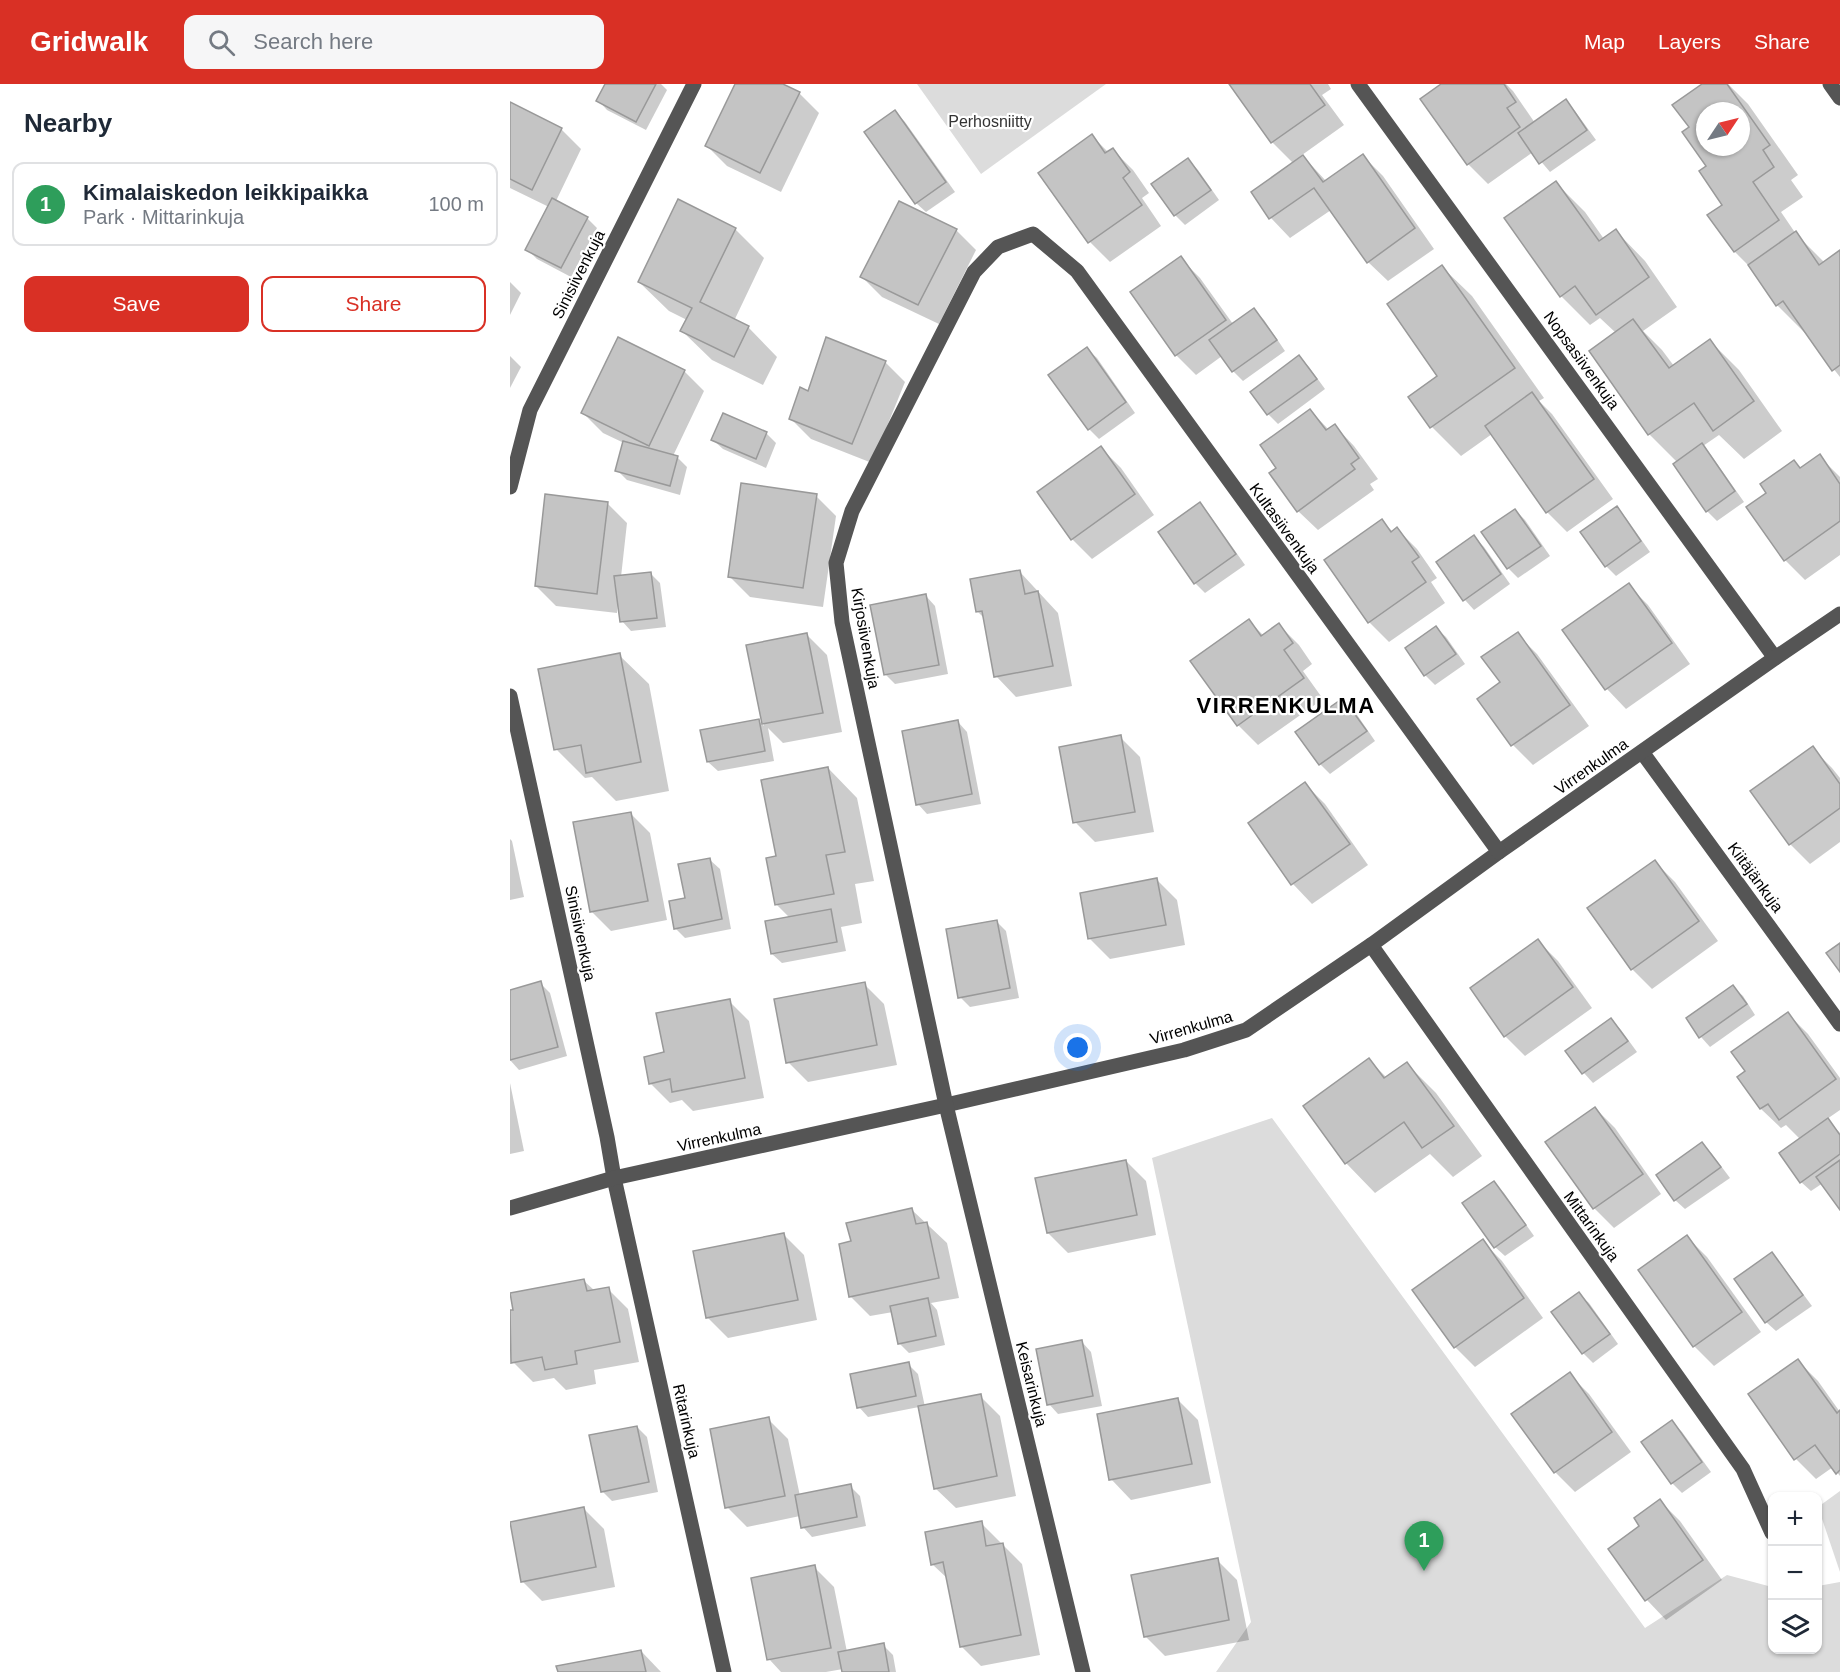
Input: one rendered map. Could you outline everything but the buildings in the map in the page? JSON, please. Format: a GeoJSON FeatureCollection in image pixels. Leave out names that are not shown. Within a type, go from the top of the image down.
{"type":"FeatureCollection","features":[{"type":"Feature","properties":{"kind":"street","name":"Sinisiivenkuja"},"geometry":{"type":"LineString","coordinates":[[510,487],[530,410],[694,84]]}},
{"type":"Feature","properties":{"kind":"street","name":"Nopsasiivenkuja"},"geometry":{"type":"LineString","coordinates":[[1358,84],[1775,658]]}},
{"type":"Feature","properties":{"kind":"street"},"geometry":{"type":"LineString","coordinates":[[1830,84],[1840,98]]}},
{"type":"Feature","properties":{"kind":"street","name":"Kultasiivenkuja"},"geometry":{"type":"LineString","coordinates":[[1033,234],[1077,272],[1499,852]]}},
{"type":"Feature","properties":{"kind":"street","name":"Kirjosiivenkuja"},"geometry":{"type":"LineString","coordinates":[[946,1105],[842,622],[836,563],[852,511],[974,272],[998,247],[1033,234]]}},
{"type":"Feature","properties":{"kind":"street","name":"Virrenkulma"},"geometry":{"type":"LineString","coordinates":[[510,1208],[614,1178],[1184,1050],[1246,1030],[1371,945],[1499,852],[1840,614]]}},
{"type":"Feature","properties":{"kind":"street","name":"Sinisiivenkuja"},"geometry":{"type":"LineString","coordinates":[[510,696],[607,1137],[614,1178]]}},
{"type":"Feature","properties":{"kind":"street","name":"Kiitäjänkuja"},"geometry":{"type":"LineString","coordinates":[[1642,752],[1840,1024]]}},
{"type":"Feature","properties":{"kind":"street","name":"Mittarinkuja"},"geometry":{"type":"LineString","coordinates":[[1371,945],[1743,1468],[1768,1522]]}},
{"type":"Feature","properties":{"kind":"street","name":"Keisarinkuja"},"geometry":{"type":"LineString","coordinates":[[946,1105],[1083,1672]]}},
{"type":"Feature","properties":{"kind":"street","name":"Ritarinkuja"},"geometry":{"type":"LineString","coordinates":[[614,1178],[724,1672]]}},
{"type":"Feature","properties":{"kind":"green space","name":"Perhosniitty"},"geometry":{"type":"Polygon","coordinates":[[[917,84],[1106,84],[981,174],[917,84]]]}},
{"type":"Feature","properties":{"kind":"green space"},"geometry":{"type":"Polygon","coordinates":[[[1272,1118],[1645,1628],[1727,1575],[1768,1586],[1768,1654],[1822,1654],[1822,1585],[1840,1582],[1840,1672],[1216,1672],[1251,1622],[1152,1158],[1272,1118]]]}},
{"type":"Feature","properties":{"kind":"green space"},"geometry":{"type":"Polygon","coordinates":[[[1840,1491],[1840,1572],[1822,1519],[1822,1504],[1840,1491]]]}},
{"type":"Feature","properties":{"kind":"place","name":"Kimalaiskedon leikkipaikka"},"geometry":{"type":"Point","coordinates":[1424,1571]}},
{"type":"Feature","properties":{"kind":"district","name":"VIRRENKULMA"},"geometry":{"type":"Point","coordinates":[1286,705]}}]}
